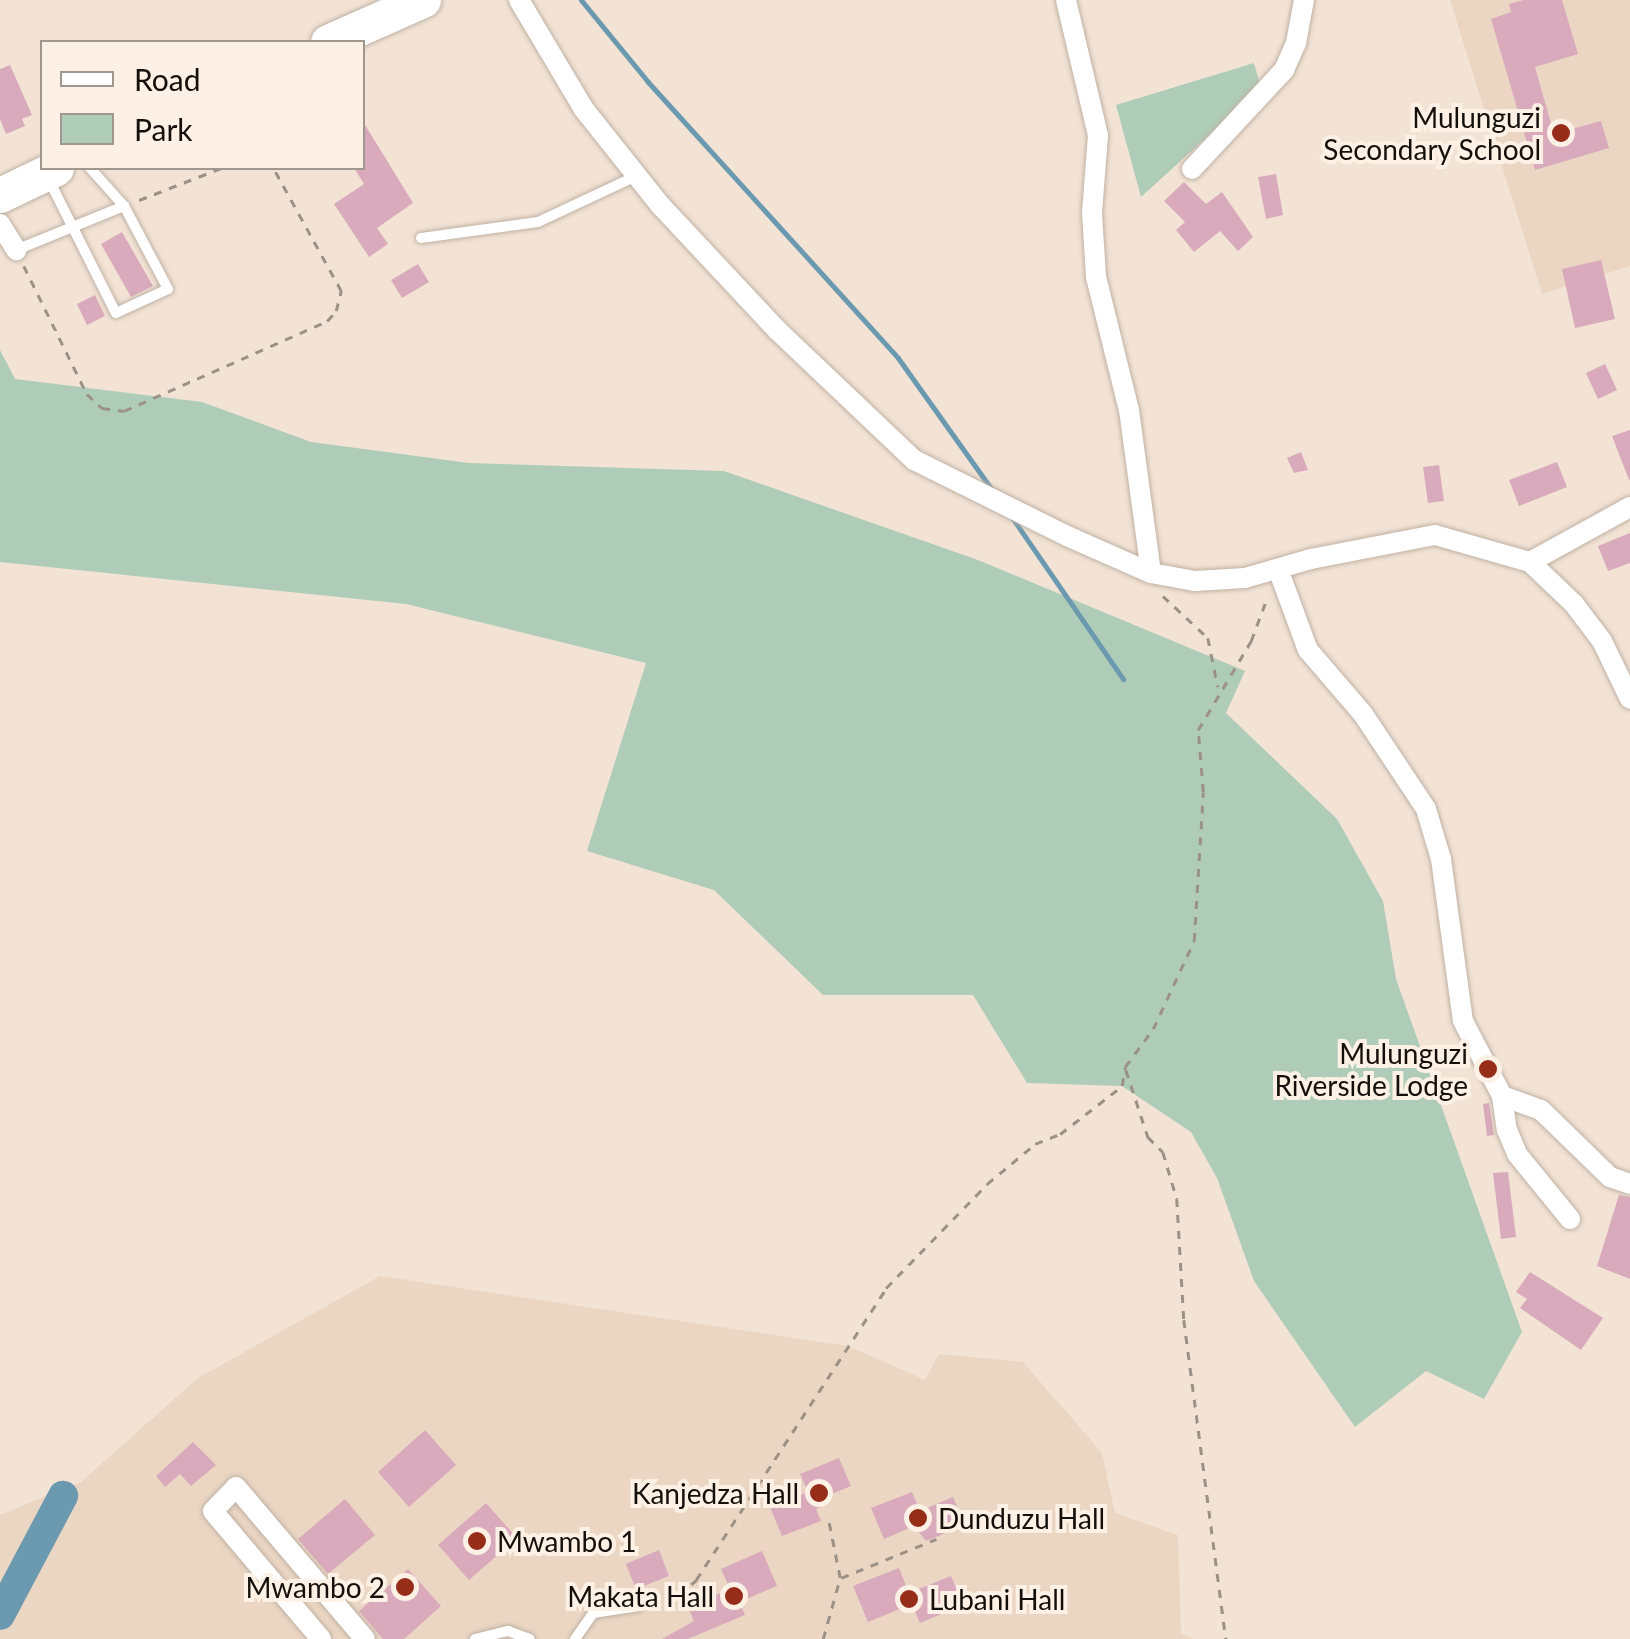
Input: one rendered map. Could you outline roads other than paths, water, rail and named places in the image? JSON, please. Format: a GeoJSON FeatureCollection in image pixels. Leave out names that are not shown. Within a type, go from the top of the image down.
{"type":"FeatureCollection","features":[{"type":"Feature","properties":{"kind":"highway"},"geometry":{"type":"LineString","coordinates":[[333,40],[423,0]]}},
{"type":"Feature","properties":{"kind":"highway"},"geometry":{"type":"LineString","coordinates":[[0,195],[50,170]]}},
{"type":"Feature","properties":{"kind":"street"},"geometry":{"type":"LineString","coordinates":[[519,0],[582,108],[637,176],[778,331],[893,444],[944,476],[1151,572],[1195,581],[1246,578],[1435,535],[1530,562],[1574,604],[1602,641],[1630,700]]}},
{"type":"Feature","properties":{"kind":"street"},"geometry":{"type":"LineString","coordinates":[[1066,0],[1098,136],[1092,214],[1096,277],[1129,410],[1151,572]]}},
{"type":"Feature","properties":{"kind":"street"},"geometry":{"type":"LineString","coordinates":[[1192,169],[1284,70],[1296,43],[1304,0]]}},
{"type":"Feature","properties":{"kind":"street"},"geometry":{"type":"LineString","coordinates":[[0,224],[16,250]]}},
{"type":"Feature","properties":{"kind":"street"},"geometry":{"type":"LineString","coordinates":[[1530,562],[1630,507]]}},
{"type":"Feature","properties":{"kind":"street"},"geometry":{"type":"LineString","coordinates":[[1278,569],[1308,650],[1373,728],[1426,810],[1440,858],[1463,1021],[1502,1096],[1507,1130],[1518,1154],[1570,1219]]}},
{"type":"Feature","properties":{"kind":"street"},"geometry":{"type":"LineString","coordinates":[[1502,1096],[1541,1110],[1610,1177],[1630,1184]]}},
{"type":"Feature","properties":{"kind":"street"},"geometry":{"type":"LineString","coordinates":[[322,1639],[213,1511],[236,1486],[365,1639]]}},
{"type":"Feature","properties":{"kind":"lane"},"geometry":{"type":"LineString","coordinates":[[50,170],[72,228],[116,313],[168,289],[124,206],[92,170]]}},
{"type":"Feature","properties":{"kind":"lane"},"geometry":{"type":"LineString","coordinates":[[422,238],[538,222],[637,176]]}},
{"type":"Feature","properties":{"kind":"lane"},"geometry":{"type":"LineString","coordinates":[[16,250],[124,206]]}},
{"type":"Feature","properties":{"kind":"lane"},"geometry":{"type":"LineString","coordinates":[[575,1639],[593,1613],[638,1606]]}},
{"type":"Feature","properties":{"kind":"lane"},"geometry":{"type":"LineString","coordinates":[[475,1639],[508,1631],[530,1639]]}},
{"type":"Feature","properties":{"kind":"waterway"},"geometry":{"type":"LineString","coordinates":[[581,0],[648,82],[898,358],[993,491]]}},
{"type":"Feature","properties":{"kind":"waterway"},"geometry":{"type":"LineString","coordinates":[[1011,516],[1123,679]]}},
{"type":"Feature","properties":{"kind":"waterway"},"geometry":{"type":"LineString","coordinates":[[0,1615],[63,1496]]}},
{"type":"Feature","properties":{"kind":"place","name":"Mulunguzi Secondary School"},"geometry":{"type":"Point","coordinates":[1561,133]}},
{"type":"Feature","properties":{"kind":"place","name":"Mulunguzi Riverside Lodge"},"geometry":{"type":"Point","coordinates":[1488,1069]}},
{"type":"Feature","properties":{"kind":"place","name":"Kanjedza Hall"},"geometry":{"type":"Point","coordinates":[819,1493]}},
{"type":"Feature","properties":{"kind":"place","name":"Dunduzu Hall"},"geometry":{"type":"Point","coordinates":[918,1518]}},
{"type":"Feature","properties":{"kind":"place","name":"Mwambo 1"},"geometry":{"type":"Point","coordinates":[477,1541]}},
{"type":"Feature","properties":{"kind":"place","name":"Mwambo 2"},"geometry":{"type":"Point","coordinates":[405,1587]}},
{"type":"Feature","properties":{"kind":"place","name":"Makata Hall"},"geometry":{"type":"Point","coordinates":[734,1596]}},
{"type":"Feature","properties":{"kind":"place","name":"Lubani Hall"},"geometry":{"type":"Point","coordinates":[909,1599]}}]}
